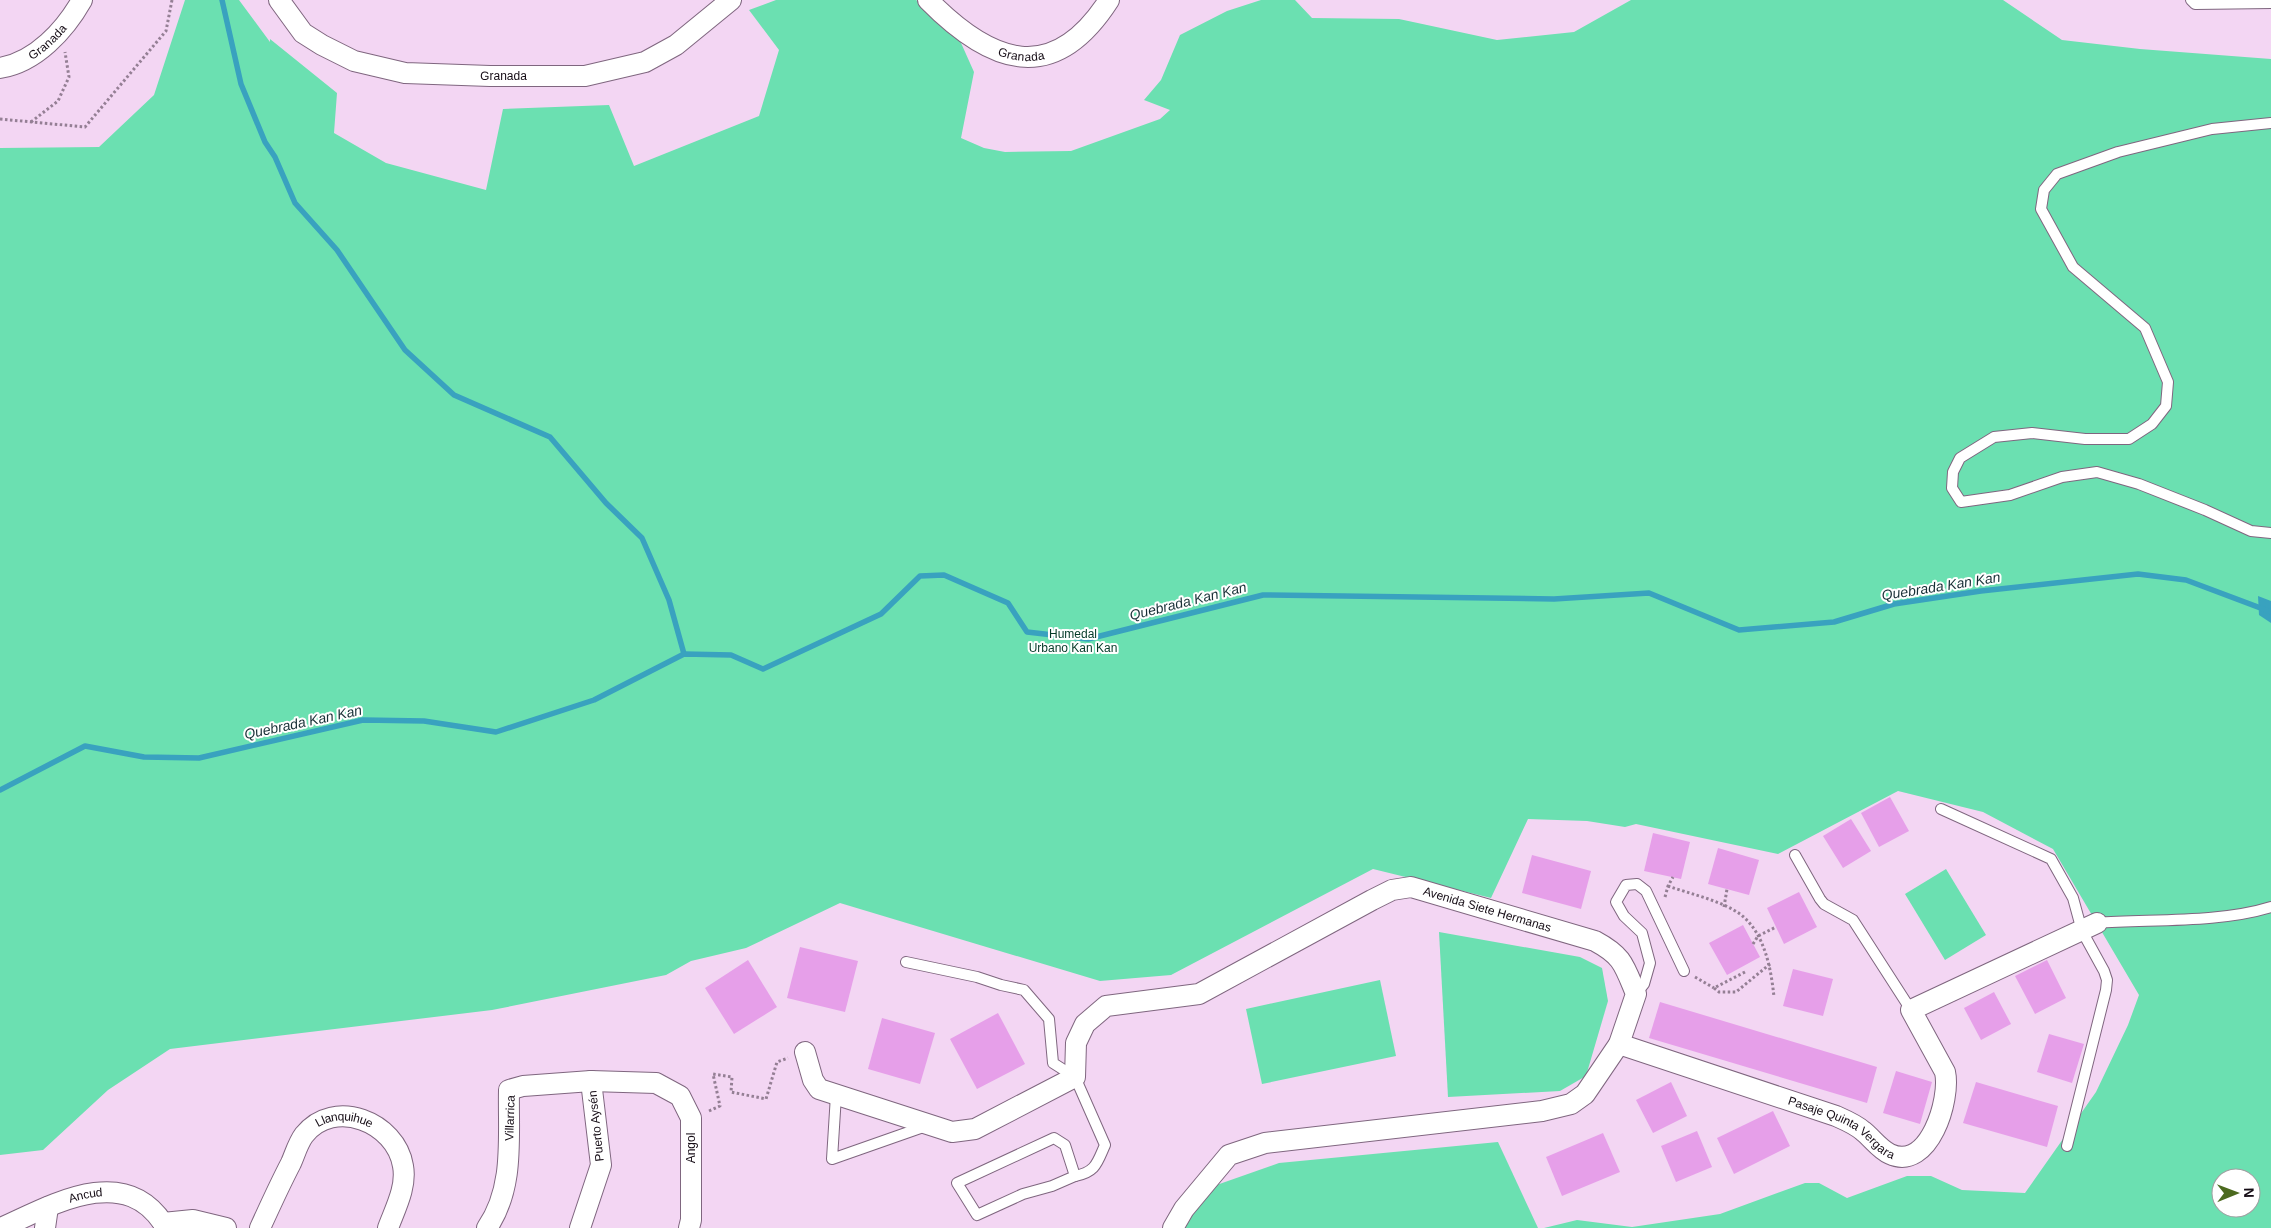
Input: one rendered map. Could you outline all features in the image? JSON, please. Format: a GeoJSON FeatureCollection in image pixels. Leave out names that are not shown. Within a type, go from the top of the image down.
{"type":"FeatureCollection","features":[{"type":"Feature","properties":{"kind":"street","name":"Granada"},"geometry":{"type":"LineString","coordinates":[[0,68],[23,60],[54,39],[82,0]]}},
{"type":"Feature","properties":{"kind":"street","name":"Granada"},"geometry":{"type":"LineString","coordinates":[[279,0],[303,33],[354,61],[405,73],[490,76],[585,76],[645,62],[676,45],[731,0]]}},
{"type":"Feature","properties":{"kind":"street","name":"Granada"},"geometry":{"type":"LineString","coordinates":[[928,0],[948,20],[987,48],[1031,59],[1063,49],[1082,32],[1109,0]]}},
{"type":"Feature","properties":{"kind":"street","name":"Avenida Siete Hermanas"},"geometry":{"type":"LineString","coordinates":[[1075,1077],[1076,1043],[1085,1024],[1106,1006],[1199,994],[1392,890],[1411,888],[1595,941],[1612,950],[1623,962],[1636,994]]}},
{"type":"Feature","properties":{"kind":"street"},"geometry":{"type":"LineString","coordinates":[[1911,1010],[2089,927]]}},
{"type":"Feature","properties":{"kind":"street"},"geometry":{"type":"LineString","coordinates":[[1173,1228],[1184,1209],[1229,1156],[1265,1143],[1542,1111],[1571,1104],[1584,1094],[1620,1044],[1636,994]]}},
{"type":"Feature","properties":{"kind":"street","name":"Pasaje Quinta Vergara"},"geometry":{"type":"LineString","coordinates":[[1620,1044],[1836,1116],[1863,1130],[1890,1154],[1900,1156],[1913,1154],[1920,1149],[1938,1124],[1942,1115],[1947,1081],[1945,1072],[1911,1010]]}},
{"type":"Feature","properties":{"kind":"street"},"geometry":{"type":"LineString","coordinates":[[805,1052],[819,1089],[952,1132],[975,1129],[1075,1077]]}},
{"type":"Feature","properties":{"kind":"street","name":"Villarrica"},"geometry":{"type":"LineString","coordinates":[[487,1228],[498,1209],[508,1177],[509,1090],[523,1086],[591,1081],[656,1083]]}},
{"type":"Feature","properties":{"kind":"street","name":"Puerto Aysén"},"geometry":{"type":"LineString","coordinates":[[580,1228],[601,1164],[591,1081]]}},
{"type":"Feature","properties":{"kind":"street","name":"Angol"},"geometry":{"type":"LineString","coordinates":[[656,1083],[680,1096],[691,1118],[691,1220],[689,1228]]}},
{"type":"Feature","properties":{"kind":"street","name":"Llanquihue"},"geometry":{"type":"LineString","coordinates":[[260,1228],[303,1136],[322,1122],[346,1117],[369,1121],[379,1127],[392,1140],[401,1155],[404,1178],[388,1228]]}},
{"type":"Feature","properties":{"kind":"street","name":"Ancud"},"geometry":{"type":"LineString","coordinates":[[1,1228],[48,1207],[97,1192],[119,1192],[140,1199],[153,1210],[163,1226]]}},
{"type":"Feature","properties":{"kind":"street"},"geometry":{"type":"LineString","coordinates":[[46,1228],[48,1207]]}},
{"type":"Feature","properties":{"kind":"street"},"geometry":{"type":"LineString","coordinates":[[163,1226],[194,1220],[226,1228]]}},
{"type":"Feature","properties":{"kind":"lane"},"geometry":{"type":"LineString","coordinates":[[2191,0],[2195,4],[2271,3]]}},
{"type":"Feature","properties":{"kind":"lane"},"geometry":{"type":"LineString","coordinates":[[2271,123],[2212,129],[2118,152],[2057,174],[2044,190],[2041,208],[2073,267],[2145,328],[2168,382],[2166,406],[2152,424],[2129,439],[2085,439],[2032,433],[1994,437],[1960,458],[1953,472],[1952,488],[1961,502],[2010,495],[2062,477],[2097,472],[2147,488],[2251,531],[2271,533]]}},
{"type":"Feature","properties":{"kind":"lane"},"geometry":{"type":"LineString","coordinates":[[1941,809],[2050,860],[2089,927],[2107,980],[2067,1146]]}},
{"type":"Feature","properties":{"kind":"lane"},"geometry":{"type":"LineString","coordinates":[[1795,855],[1824,904],[1854,920],[1911,1010]]}},
{"type":"Feature","properties":{"kind":"lane"},"geometry":{"type":"LineString","coordinates":[[1636,994],[1644,984],[1650,963],[1642,933],[1624,916],[1616,902],[1626,885],[1637,884],[1646,891],[1684,971]]}},
{"type":"Feature","properties":{"kind":"lane"},"geometry":{"type":"LineString","coordinates":[[2089,927],[2257,911],[2271,906]]}},
{"type":"Feature","properties":{"kind":"lane"},"geometry":{"type":"LineString","coordinates":[[906,962],[977,977],[1024,990],[1049,1019],[1053,1063],[1075,1077],[1105,1145],[1095,1167],[1087,1174],[1075,1176],[1052,1186],[1023,1194],[977,1215],[957,1184],[1054,1138],[1065,1145],[1075,1176]]}},
{"type":"Feature","properties":{"kind":"lane"},"geometry":{"type":"LineString","coordinates":[[836,1094],[832,1159],[930,1125]]}},
{"type":"Feature","properties":{"kind":"path"},"geometry":{"type":"LineString","coordinates":[[0,119],[85,127],[166,31],[172,0]]}},
{"type":"Feature","properties":{"kind":"path"},"geometry":{"type":"LineString","coordinates":[[30,122],[58,101],[69,77],[67,54],[54,39]]}},
{"type":"Feature","properties":{"kind":"path"},"geometry":{"type":"LineString","coordinates":[[1668,886],[1740,915],[1758,936],[1770,964],[1774,997]]}},
{"type":"Feature","properties":{"kind":"path"},"geometry":{"type":"LineString","coordinates":[[1724,907],[1727,889]]}},
{"type":"Feature","properties":{"kind":"path"},"geometry":{"type":"LineString","coordinates":[[1753,944],[1758,936],[1776,927]]}},
{"type":"Feature","properties":{"kind":"path"},"geometry":{"type":"LineString","coordinates":[[1684,971],[1719,992],[1736,992],[1770,964]]}},
{"type":"Feature","properties":{"kind":"path"},"geometry":{"type":"LineString","coordinates":[[1714,988],[1745,972]]}},
{"type":"Feature","properties":{"kind":"path"},"geometry":{"type":"LineString","coordinates":[[705,1104],[708,1112],[720,1106],[713,1074],[732,1077],[731,1092],[766,1099],[777,1062],[805,1052]]}},
{"type":"Feature","properties":{"kind":"green space","name":"Humedal Urbano Kan Kan"},"geometry":{"type":"Polygon","coordinates":[[[185,0],[239,0],[270,42],[270,39],[337,93],[334,133],[386,163],[486,190],[503,109],[609,105],[634,166],[759,116],[779,50],[749,10],[776,0],[916,0],[953,25],[974,72],[961,138],[984,148],[1005,152],[1071,151],[1160,119],[1170,110],[1144,100],[1161,80],[1180,35],[1227,11],[1261,0],[1295,0],[1312,18],[1399,19],[1497,40],[1574,32],[1631,0],[2003,0],[2062,40],[2140,49],[2271,59],[2271,1228],[1544,1228],[1577,1220],[1632,1227],[1720,1214],[1805,1183],[1819,1183],[1847,1198],[1907,1176],[1931,1176],[1962,1190],[2025,1193],[2096,1092],[2128,1025],[2139,995],[2053,849],[1983,812],[1898,791],[1778,854],[1636,824],[1625,827],[1587,821],[1528,819],[1491,898],[1373,869],[1171,975],[1100,981],[840,903],[746,948],[691,961],[666,975],[492,1010],[170,1049],[108,1090],[43,1150],[0,1155],[0,148],[99,147],[154,95],[185,0]]]}},
{"type":"Feature","properties":{"kind":"green space"},"geometry":{"type":"Polygon","coordinates":[[[1946,869],[1986,935],[1945,960],[1905,894],[1946,869]]]}},
{"type":"Feature","properties":{"kind":"green space"},"geometry":{"type":"Polygon","coordinates":[[[1439,932],[1580,957],[1602,968],[1608,1001],[1586,1076],[1560,1091],[1448,1097],[1439,932]]]}},
{"type":"Feature","properties":{"kind":"green space"},"geometry":{"type":"Polygon","coordinates":[[[1380,980],[1396,1056],[1262,1084],[1246,1009],[1380,980]]]}},
{"type":"Feature","properties":{"kind":"green space"},"geometry":{"type":"Polygon","coordinates":[[[1498,1142],[1538,1228],[1183,1228],[1208,1188],[1279,1163],[1498,1142]]]}},
{"type":"Feature","properties":{"kind":"water"},"geometry":{"type":"Polygon","coordinates":[[[2258,596],[2271,601],[2271,623],[2259,615],[2258,596]]]}},
{"type":"Feature","properties":{"kind":"building"},"geometry":{"type":"Polygon","coordinates":[[[1890,797],[1909,831],[1879,847],[1861,813],[1890,797]]]}},
{"type":"Feature","properties":{"kind":"building"},"geometry":{"type":"Polygon","coordinates":[[[1851,819],[1871,851],[1843,868],[1823,836],[1851,819]]]}},
{"type":"Feature","properties":{"kind":"building"},"geometry":{"type":"Polygon","coordinates":[[[1653,833],[1690,842],[1681,879],[1644,871],[1653,833]]]}},
{"type":"Feature","properties":{"kind":"building"},"geometry":{"type":"Polygon","coordinates":[[[1718,848],[1759,860],[1749,895],[1708,884],[1718,848]]]}},
{"type":"Feature","properties":{"kind":"building"},"geometry":{"type":"Polygon","coordinates":[[[1532,855],[1591,871],[1581,909],[1522,893],[1532,855]]]}},
{"type":"Feature","properties":{"kind":"building"},"geometry":{"type":"Polygon","coordinates":[[[1799,892],[1817,927],[1784,944],[1767,908],[1799,892]]]}},
{"type":"Feature","properties":{"kind":"building"},"geometry":{"type":"Polygon","coordinates":[[[1743,925],[1760,957],[1727,975],[1709,943],[1743,925]]]}},
{"type":"Feature","properties":{"kind":"building"},"geometry":{"type":"Polygon","coordinates":[[[800,947],[858,961],[845,1012],[787,998],[800,947]]]}},
{"type":"Feature","properties":{"kind":"building"},"geometry":{"type":"Polygon","coordinates":[[[748,960],[777,1007],[734,1034],[705,988],[748,960]]]}},
{"type":"Feature","properties":{"kind":"building"},"geometry":{"type":"Polygon","coordinates":[[[2047,960],[2066,998],[2035,1014],[2015,976],[2047,960]]]}},
{"type":"Feature","properties":{"kind":"building"},"geometry":{"type":"Polygon","coordinates":[[[1793,969],[1833,979],[1823,1016],[1783,1006],[1793,969]]]}},
{"type":"Feature","properties":{"kind":"building"},"geometry":{"type":"Polygon","coordinates":[[[1994,992],[2011,1024],[1981,1040],[1964,1008],[1994,992]]]}},
{"type":"Feature","properties":{"kind":"building"},"geometry":{"type":"Polygon","coordinates":[[[1660,1002],[1877,1067],[1867,1103],[1649,1038],[1660,1002]]]}},
{"type":"Feature","properties":{"kind":"building"},"geometry":{"type":"Polygon","coordinates":[[[998,1013],[1025,1064],[977,1089],[950,1039],[998,1013]]]}},
{"type":"Feature","properties":{"kind":"building"},"geometry":{"type":"Polygon","coordinates":[[[882,1018],[935,1033],[920,1084],[868,1069],[882,1018]]]}},
{"type":"Feature","properties":{"kind":"building"},"geometry":{"type":"Polygon","coordinates":[[[2049,1034],[2084,1044],[2072,1083],[2037,1072],[2049,1034]]]}},
{"type":"Feature","properties":{"kind":"building"},"geometry":{"type":"Polygon","coordinates":[[[1896,1071],[1932,1082],[1920,1124],[1883,1113],[1896,1071]]]}},
{"type":"Feature","properties":{"kind":"building"},"geometry":{"type":"Polygon","coordinates":[[[1671,1082],[1687,1116],[1653,1133],[1636,1100],[1671,1082]]]}},
{"type":"Feature","properties":{"kind":"building"},"geometry":{"type":"Polygon","coordinates":[[[1976,1082],[2058,1106],[2047,1147],[1963,1123],[1976,1082]]]}},
{"type":"Feature","properties":{"kind":"building"},"geometry":{"type":"Polygon","coordinates":[[[1773,1111],[1790,1146],[1734,1174],[1717,1138],[1773,1111]]]}},
{"type":"Feature","properties":{"kind":"building"},"geometry":{"type":"Polygon","coordinates":[[[1697,1131],[1712,1167],[1676,1182],[1661,1146],[1697,1131]]]}},
{"type":"Feature","properties":{"kind":"building"},"geometry":{"type":"Polygon","coordinates":[[[1603,1133],[1620,1172],[1562,1196],[1546,1157],[1603,1133]]]}},
{"type":"Feature","properties":{"kind":"waterway"},"geometry":{"type":"LineString","coordinates":[[222,0],[241,84],[265,142],[275,157],[295,203],[337,250],[405,350],[454,395],[550,437],[606,503],[642,538],[669,600],[684,654]]}},
{"type":"Feature","properties":{"kind":"waterway","name":"Quebrada Kan Kan"},"geometry":{"type":"LineString","coordinates":[[0,790],[85,746],[144,757],[199,758],[363,720],[424,721],[496,732],[594,700],[684,654],[731,655],[763,669],[881,614],[920,576],[944,575],[1008,603],[1027,632],[1088,639],[1263,595],[1554,599],[1649,593],[1739,630],[1834,622],[1894,604],[1981,591],[2138,574],[2186,580],[2271,612]]}}]}
